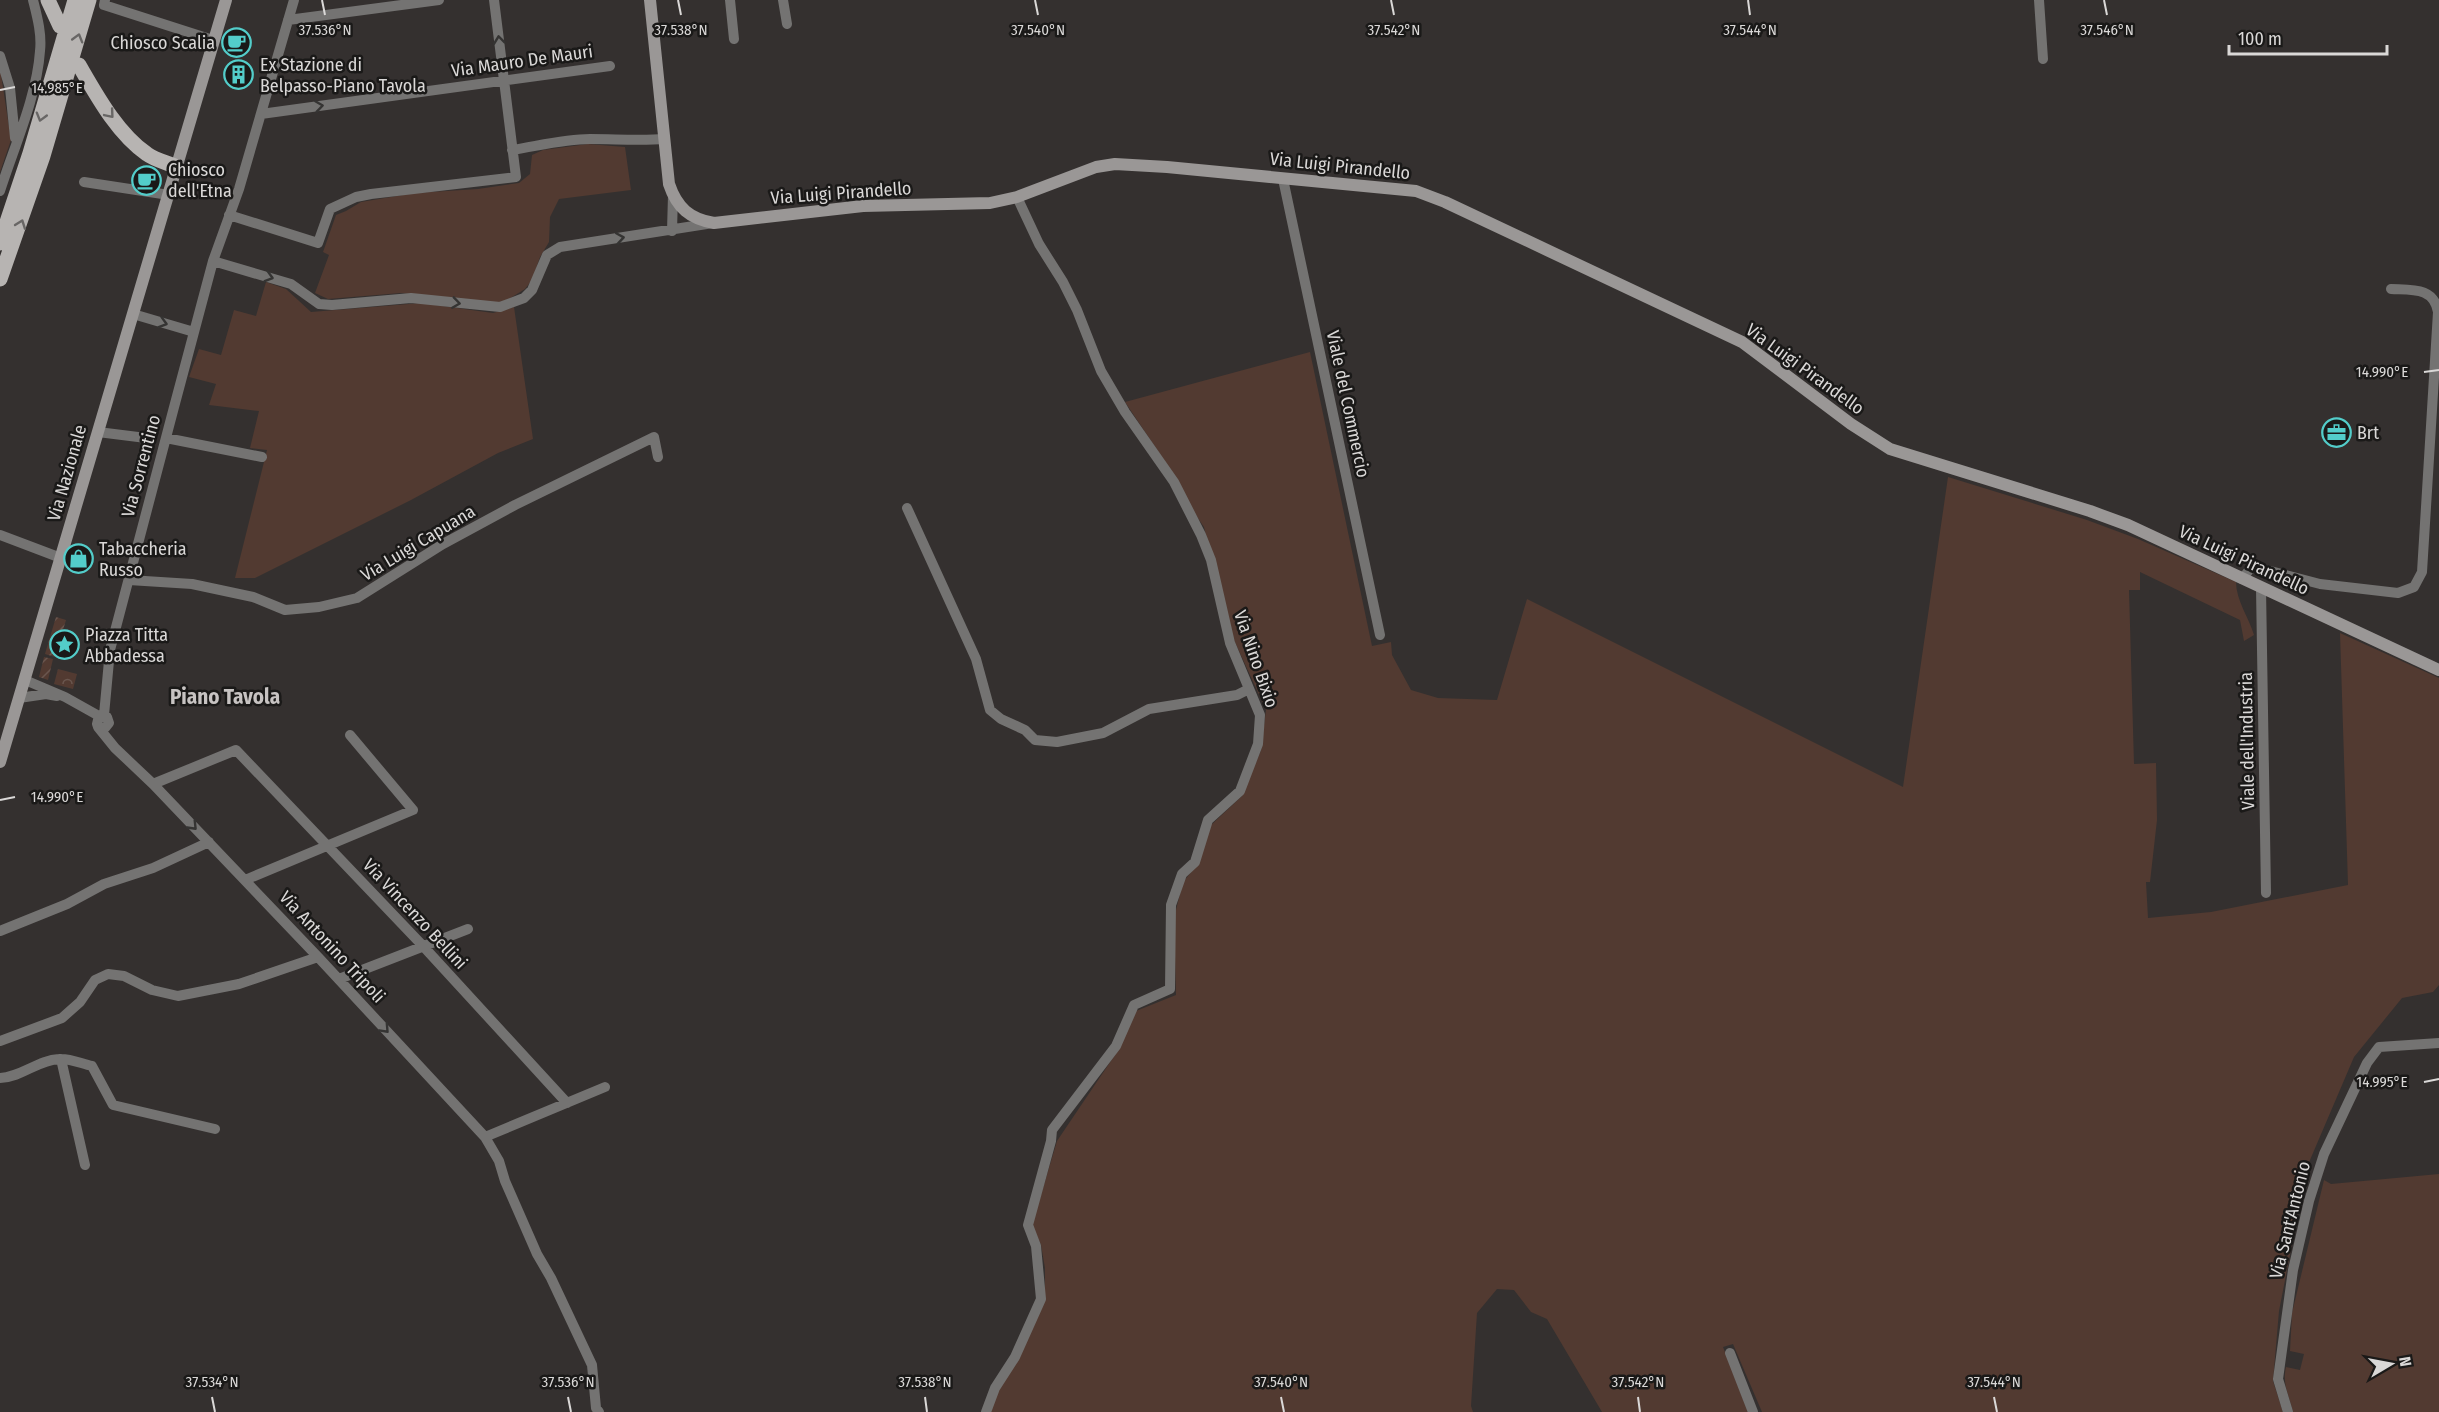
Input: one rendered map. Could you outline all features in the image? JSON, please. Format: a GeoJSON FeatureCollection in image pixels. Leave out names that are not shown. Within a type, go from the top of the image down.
{"type":"FeatureCollection","features":[{"type":"Feature","properties":{"kind":"main road"},"geometry":{"type":"LineString","coordinates":[[48,0],[60,26]]}},
{"type":"Feature","properties":{"kind":"main road"},"geometry":{"type":"LineString","coordinates":[[0,243],[30,153],[75,0]]}},
{"type":"Feature","properties":{"kind":"main road"},"geometry":{"type":"LineString","coordinates":[[0,279],[44,156],[89,0]]}},
{"type":"Feature","properties":{"kind":"main road"},"geometry":{"type":"LineString","coordinates":[[79,64],[101,104],[129,137],[148,155],[177,167]]}},
{"type":"Feature","properties":{"kind":"street"},"geometry":{"type":"LineString","coordinates":[[0,191],[35,86],[41,50],[39,24],[33,0]]}},
{"type":"Feature","properties":{"kind":"street"},"geometry":{"type":"LineString","coordinates":[[105,0],[104,5],[213,40]]}},
{"type":"Feature","properties":{"kind":"street","name":"Via Nazionale"},"geometry":{"type":"LineString","coordinates":[[0,762],[226,0]]}},
{"type":"Feature","properties":{"kind":"street","name":"Via Sorrentino"},"geometry":{"type":"LineString","coordinates":[[102,721],[110,650],[194,332],[213,261],[261,114],[294,0]]}},
{"type":"Feature","properties":{"kind":"street"},"geometry":{"type":"LineString","coordinates":[[288,20],[438,0]]}},
{"type":"Feature","properties":{"kind":"street"},"geometry":{"type":"LineString","coordinates":[[229,215],[318,243],[330,209],[356,197],[516,177],[494,0]]}},
{"type":"Feature","properties":{"kind":"street"},"geometry":{"type":"LineString","coordinates":[[650,0],[669,184],[676,202],[691,217],[714,223]]}},
{"type":"Feature","properties":{"kind":"street"},"geometry":{"type":"LineString","coordinates":[[730,0],[734,39]]}},
{"type":"Feature","properties":{"kind":"street"},"geometry":{"type":"LineString","coordinates":[[783,0],[787,24]]}},
{"type":"Feature","properties":{"kind":"street"},"geometry":{"type":"LineString","coordinates":[[2039,0],[2043,59]]}},
{"type":"Feature","properties":{"kind":"street"},"geometry":{"type":"LineString","coordinates":[[0,56],[9,88],[15,142]]}},
{"type":"Feature","properties":{"kind":"street","name":"Via Mauro De Mauri"},"geometry":{"type":"LineString","coordinates":[[261,114],[609,66]]}},
{"type":"Feature","properties":{"kind":"street"},"geometry":{"type":"LineString","coordinates":[[512,150],[567,141],[665,139]]}},
{"type":"Feature","properties":{"kind":"street","name":"Via Luigi Pirandello"},"geometry":{"type":"LineString","coordinates":[[213,261],[291,284],[319,304],[332,305],[411,298],[500,307],[524,298],[531,290],[548,255],[560,248],[714,223],[863,206],[978,204],[1017,197],[1096,167],[1115,164],[1416,191],[1742,342],[1851,424],[1890,449],[2128,525],[2439,670]]}},
{"type":"Feature","properties":{"kind":"street","name":"Viale del Commercio"},"geometry":{"type":"LineString","coordinates":[[1283,179],[1380,635]]}},
{"type":"Feature","properties":{"kind":"street"},"geometry":{"type":"LineString","coordinates":[[84,182],[169,195]]}},
{"type":"Feature","properties":{"kind":"street"},"geometry":{"type":"LineString","coordinates":[[672,231],[673,195]]}},
{"type":"Feature","properties":{"kind":"street","name":"Via Nino Bixio"},"geometry":{"type":"LineString","coordinates":[[986,1412],[995,1388],[1015,1357],[1041,1299],[1036,1246],[1028,1225],[1052,1141],[1052,1130],[1116,1046],[1134,1005],[1170,990],[1171,905],[1182,874],[1195,862],[1208,820],[1240,790],[1258,744],[1260,715],[1225,627],[1211,560],[1201,535],[1174,482],[1125,412],[1101,371],[1077,310],[1063,282],[1033,234],[1017,197]]}},
{"type":"Feature","properties":{"kind":"street"},"geometry":{"type":"LineString","coordinates":[[2242,579],[2250,568],[2255,567],[2320,584],[2355,589],[2398,593],[2409,590],[2418,583],[2422,572],[2438,312],[2434,298],[2430,294],[2423,291],[2391,289]]}},
{"type":"Feature","properties":{"kind":"street"},"geometry":{"type":"LineString","coordinates":[[133,314],[194,332]]}},
{"type":"Feature","properties":{"kind":"street"},"geometry":{"type":"LineString","coordinates":[[98,432],[146,438]]}},
{"type":"Feature","properties":{"kind":"street","name":"Via Luigi Capuana"},"geometry":{"type":"LineString","coordinates":[[129,580],[192,584],[253,597],[285,610],[319,607],[357,598],[375,589],[443,544],[515,505],[654,437],[658,457]]}},
{"type":"Feature","properties":{"kind":"street"},"geometry":{"type":"LineString","coordinates":[[166,438],[262,457]]}},
{"type":"Feature","properties":{"kind":"street"},"geometry":{"type":"LineString","coordinates":[[907,508],[976,659],[990,710],[1001,719],[1025,730],[1035,740],[1047,743],[1057,742],[1103,733],[1149,709],[1237,695],[1249,689]]}},
{"type":"Feature","properties":{"kind":"street"},"geometry":{"type":"LineString","coordinates":[[0,535],[60,558]]}},
{"type":"Feature","properties":{"kind":"street","name":"Viale dell'Industria"},"geometry":{"type":"LineString","coordinates":[[2261,588],[2266,893]]}},
{"type":"Feature","properties":{"kind":"street"},"geometry":{"type":"LineString","coordinates":[[25,680],[65,697],[102,721]]}},
{"type":"Feature","properties":{"kind":"street"},"geometry":{"type":"LineString","coordinates":[[19,698],[46,694],[65,697]]}},
{"type":"Feature","properties":{"kind":"street","name":"Via Antonino Tripoli"},"geometry":{"type":"LineString","coordinates":[[102,721],[127,758],[339,979],[485,1137],[502,1167],[505,1181],[528,1233],[592,1365],[596,1408],[599,1412]]}},
{"type":"Feature","properties":{"kind":"street"},"geometry":{"type":"LineString","coordinates":[[245,880],[413,810],[350,735]]}},
{"type":"Feature","properties":{"kind":"street","name":"Via Vincenzo Bellini"},"geometry":{"type":"LineString","coordinates":[[153,784],[236,750],[423,946],[567,1103]]}},
{"type":"Feature","properties":{"kind":"street"},"geometry":{"type":"LineString","coordinates":[[0,931],[67,904],[104,884],[153,868],[209,842]]}},
{"type":"Feature","properties":{"kind":"street"},"geometry":{"type":"LineString","coordinates":[[339,979],[468,929]]}},
{"type":"Feature","properties":{"kind":"street"},"geometry":{"type":"LineString","coordinates":[[0,1041],[62,1018],[80,1002],[95,980],[108,974],[124,976],[152,990],[178,996],[239,984],[318,957]]}},
{"type":"Feature","properties":{"kind":"street","name":"Via Sant'Antonio"},"geometry":{"type":"LineString","coordinates":[[2288,1412],[2278,1379],[2292,1270],[2324,1154],[2367,1063],[2379,1047],[2439,1043]]}},
{"type":"Feature","properties":{"kind":"street"},"geometry":{"type":"LineString","coordinates":[[0,1078],[14,1076],[49,1061],[61,1059],[92,1066],[113,1105],[215,1129]]}},
{"type":"Feature","properties":{"kind":"street"},"geometry":{"type":"LineString","coordinates":[[61,1059],[85,1165]]}},
{"type":"Feature","properties":{"kind":"street"},"geometry":{"type":"LineString","coordinates":[[485,1137],[605,1087]]}},
{"type":"Feature","properties":{"kind":"street"},"geometry":{"type":"LineString","coordinates":[[1730,1353],[1754,1412]]}},
{"type":"Feature","properties":{"kind":"green space"},"geometry":{"type":"Polygon","coordinates":[[[0,68],[11,140],[0,172],[0,68]]]}},
{"type":"Feature","properties":{"kind":"green space"},"geometry":{"type":"Polygon","coordinates":[[[588,144],[625,147],[631,190],[559,199],[550,217],[549,242],[540,257],[532,280],[525,289],[507,300],[496,303],[401,293],[328,299],[315,293],[329,255],[323,252],[336,215],[361,202],[415,193],[478,189],[519,183],[530,174],[532,155],[543,150],[588,144]]]}},
{"type":"Feature","properties":{"kind":"green space"},"geometry":{"type":"Polygon","coordinates":[[[266,282],[286,289],[311,312],[421,303],[493,313],[514,307],[533,439],[498,453],[411,500],[255,578],[235,578],[267,450],[250,448],[259,411],[209,405],[216,384],[189,377],[199,349],[221,355],[234,310],[256,316],[266,282]]]}},
{"type":"Feature","properties":{"kind":"green space"},"geometry":{"type":"Polygon","coordinates":[[[1310,352],[1372,646],[1391,642],[1392,655],[1411,690],[1438,698],[1497,700],[1527,599],[1903,787],[1948,477],[2087,520],[2138,539],[2236,582],[2240,602],[2254,635],[2244,641],[2240,620],[2140,572],[2140,590],[2129,590],[2134,764],[2156,763],[2157,820],[2150,882],[2146,882],[2148,918],[2211,912],[2348,885],[2340,633],[2439,678],[2439,985],[2433,992],[2402,998],[2354,1057],[2307,1167],[2279,1311],[2273,1381],[2283,1412],[1762,1412],[1733,1344],[1723,1347],[1748,1412],[1602,1412],[1547,1319],[1531,1312],[1514,1290],[1497,1289],[1477,1313],[1471,1406],[1473,1412],[989,1412],[1045,1299],[1045,1268],[1041,1245],[1032,1225],[1057,1141],[1119,1049],[1136,1011],[1176,995],[1174,918],[1183,882],[1197,865],[1210,826],[1242,796],[1261,750],[1266,710],[1228,627],[1204,527],[1180,484],[1125,402],[1310,352]]]}},
{"type":"Feature","properties":{"kind":"green space"},"geometry":{"type":"Polygon","coordinates":[[[56,617],[66,620],[55,657],[45,654],[56,617]]]}},
{"type":"Feature","properties":{"kind":"green space"},"geometry":{"type":"Polygon","coordinates":[[[44,657],[53,659],[48,680],[39,677],[44,657]]]}},
{"type":"Feature","properties":{"kind":"green space"},"geometry":{"type":"Polygon","coordinates":[[[58,669],[77,674],[73,689],[54,684],[58,669]]]}},
{"type":"Feature","properties":{"kind":"green space"},"geometry":{"type":"Polygon","coordinates":[[[2439,1174],[2439,1412],[2293,1412],[2285,1384],[2286,1367],[2300,1370],[2304,1354],[2290,1351],[2292,1313],[2324,1180],[2331,1184],[2439,1174]]]}},
{"type":"Feature","properties":{"kind":"place","name":"Chiosco Scalia"},"geometry":{"type":"Point","coordinates":[236,43]}},
{"type":"Feature","properties":{"kind":"place","name":"Ex Stazione di Belpasso-Piano Tavola"},"geometry":{"type":"Point","coordinates":[239,75]}},
{"type":"Feature","properties":{"kind":"place","name":"Chiosco dell'Etna"},"geometry":{"type":"Point","coordinates":[147,180]}},
{"type":"Feature","properties":{"kind":"place","name":"Brt"},"geometry":{"type":"Point","coordinates":[2336,433]}},
{"type":"Feature","properties":{"kind":"place","name":"Tabaccheria Russo"},"geometry":{"type":"Point","coordinates":[78,559]}},
{"type":"Feature","properties":{"kind":"place","name":"Piazza Titta Abbadessa"},"geometry":{"type":"Point","coordinates":[64,645]}},
{"type":"Feature","properties":{"kind":"district","name":"Piano Tavola"},"geometry":{"type":"Point","coordinates":[225,697]}}]}
